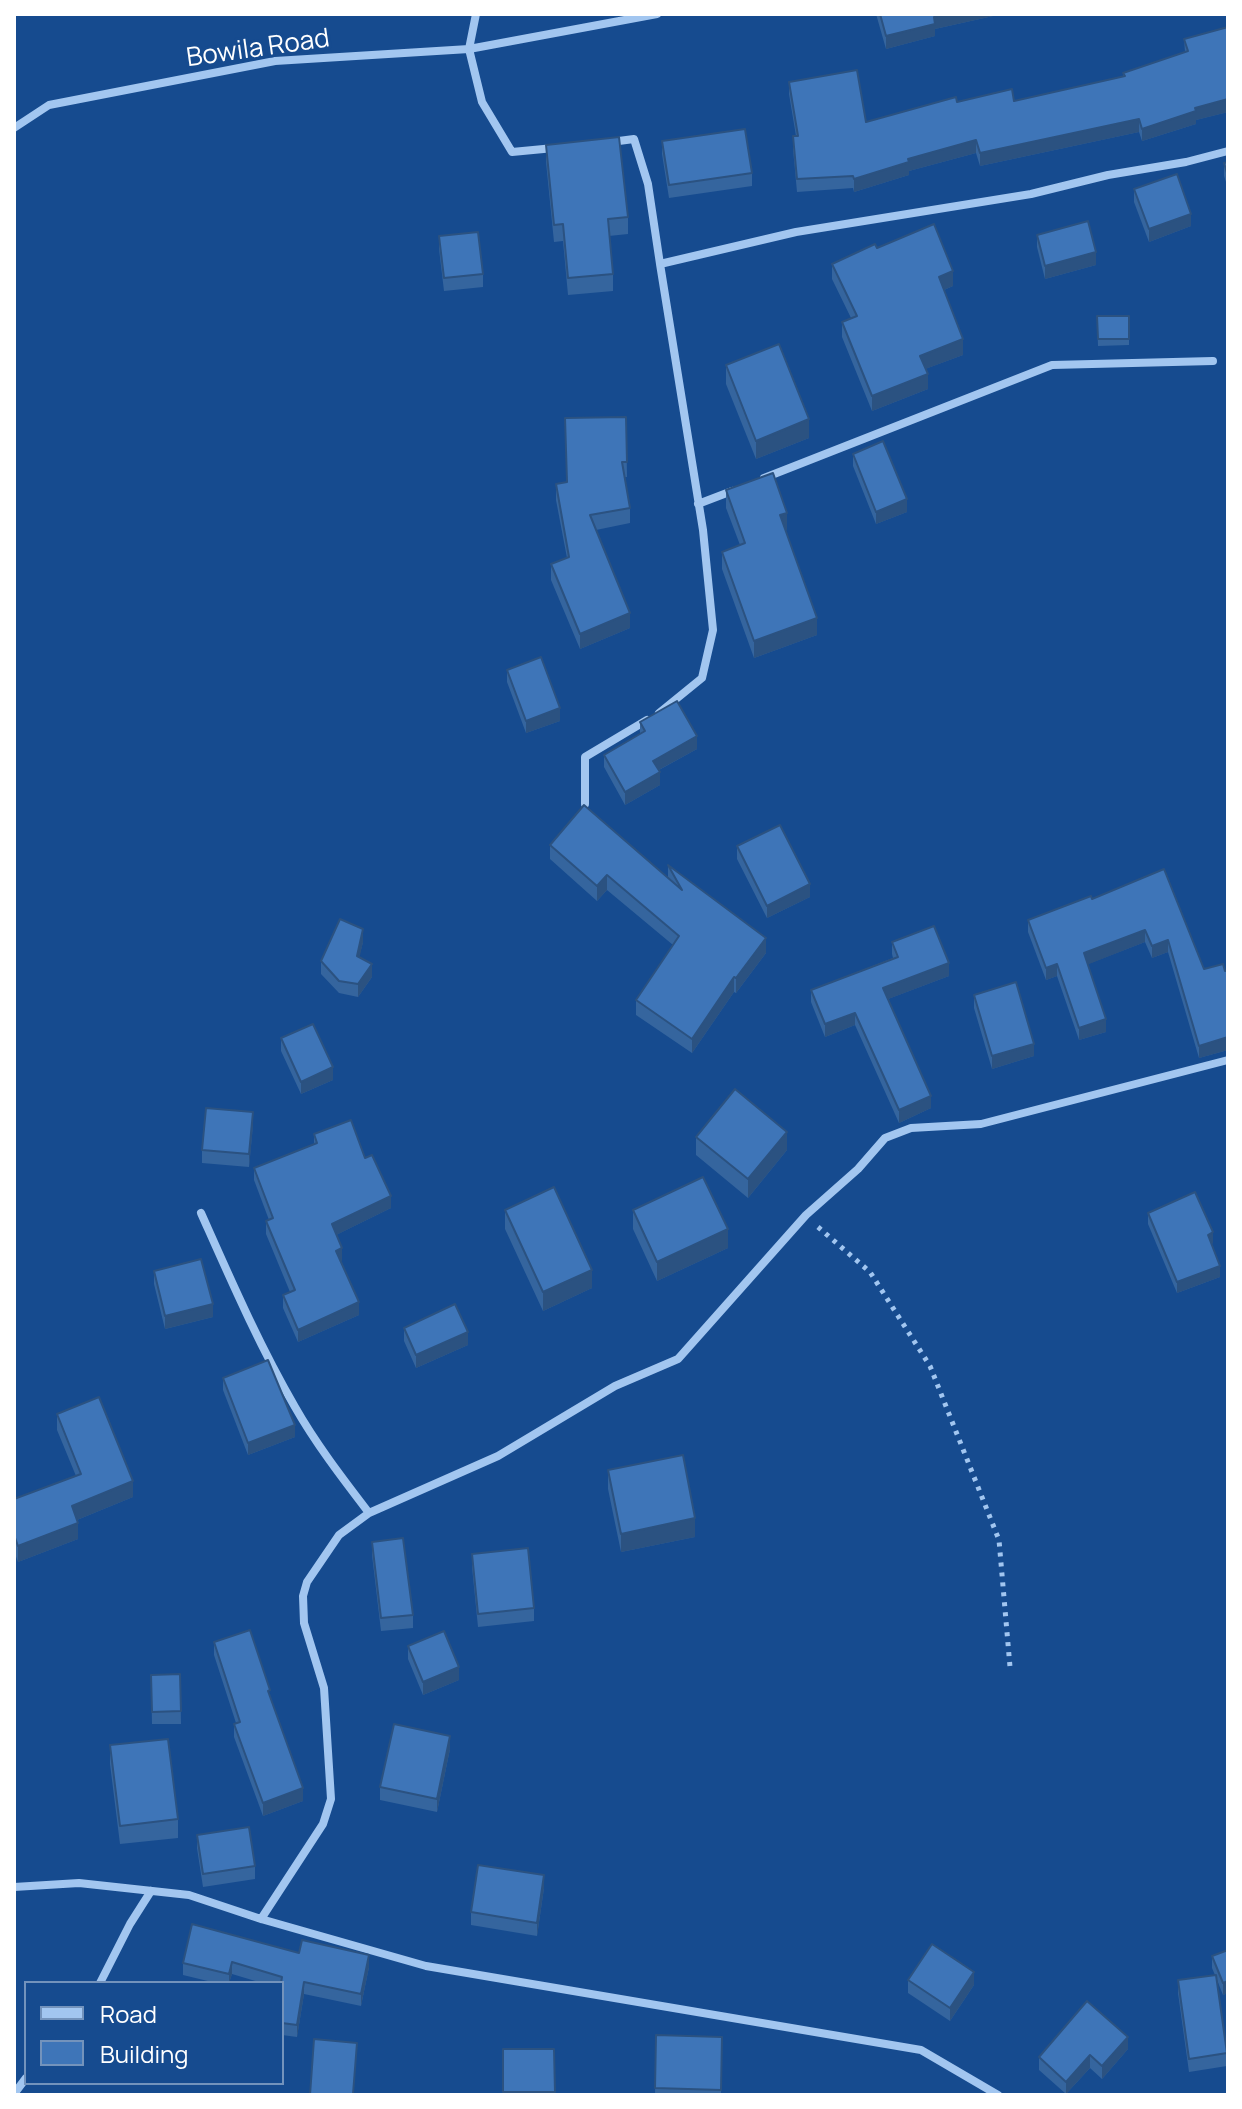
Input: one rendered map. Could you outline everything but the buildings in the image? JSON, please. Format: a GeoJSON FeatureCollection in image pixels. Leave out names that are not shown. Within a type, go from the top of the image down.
{"type":"FeatureCollection","features":[{"type":"Feature","properties":{"kind":"street"},"geometry":{"type":"LineString","coordinates":[[476,14],[469,49],[482,102],[512,152],[565,147]]}},
{"type":"Feature","properties":{"kind":"street","name":"Bowila Road"},"geometry":{"type":"LineString","coordinates":[[14,128],[49,105],[275,61],[469,49],[657,14]]}},
{"type":"Feature","properties":{"kind":"street"},"geometry":{"type":"LineString","coordinates":[[585,804],[585,757],[660,712],[702,678],[713,630],[698,504],[648,184],[634,139],[606,142]]}},
{"type":"Feature","properties":{"kind":"street"},"geometry":{"type":"LineString","coordinates":[[660,264],[796,232],[1031,194],[1228,151]]}},
{"type":"Feature","properties":{"kind":"street"},"geometry":{"type":"LineString","coordinates":[[757,481],[1052,365],[1213,361]]}},
{"type":"Feature","properties":{"kind":"street"},"geometry":{"type":"LineString","coordinates":[[698,504],[742,487]]}},
{"type":"Feature","properties":{"kind":"street"},"geometry":{"type":"LineString","coordinates":[[261,1919],[323,1824],[331,1799],[324,1688],[304,1623],[303,1596],[307,1582],[339,1535],[369,1513],[498,1456],[615,1386],[678,1359],[806,1215],[858,1169],[885,1138],[911,1128],[981,1124],[1228,1060]]}},
{"type":"Feature","properties":{"kind":"street"},"geometry":{"type":"LineString","coordinates":[[201,1213],[241,1304],[295,1407],[369,1513]]}},
{"type":"Feature","properties":{"kind":"street"},"geometry":{"type":"LineString","coordinates":[[14,1887],[79,1883],[189,1895],[426,1966],[921,2050],[998,2095]]}},
{"type":"Feature","properties":{"kind":"street"},"geometry":{"type":"LineString","coordinates":[[101,1981],[151,1891]]}},
{"type":"Feature","properties":{"kind":"path"},"geometry":{"type":"LineString","coordinates":[[806,1215],[870,1272],[930,1366],[999,1540],[1010,1667]]}}]}
